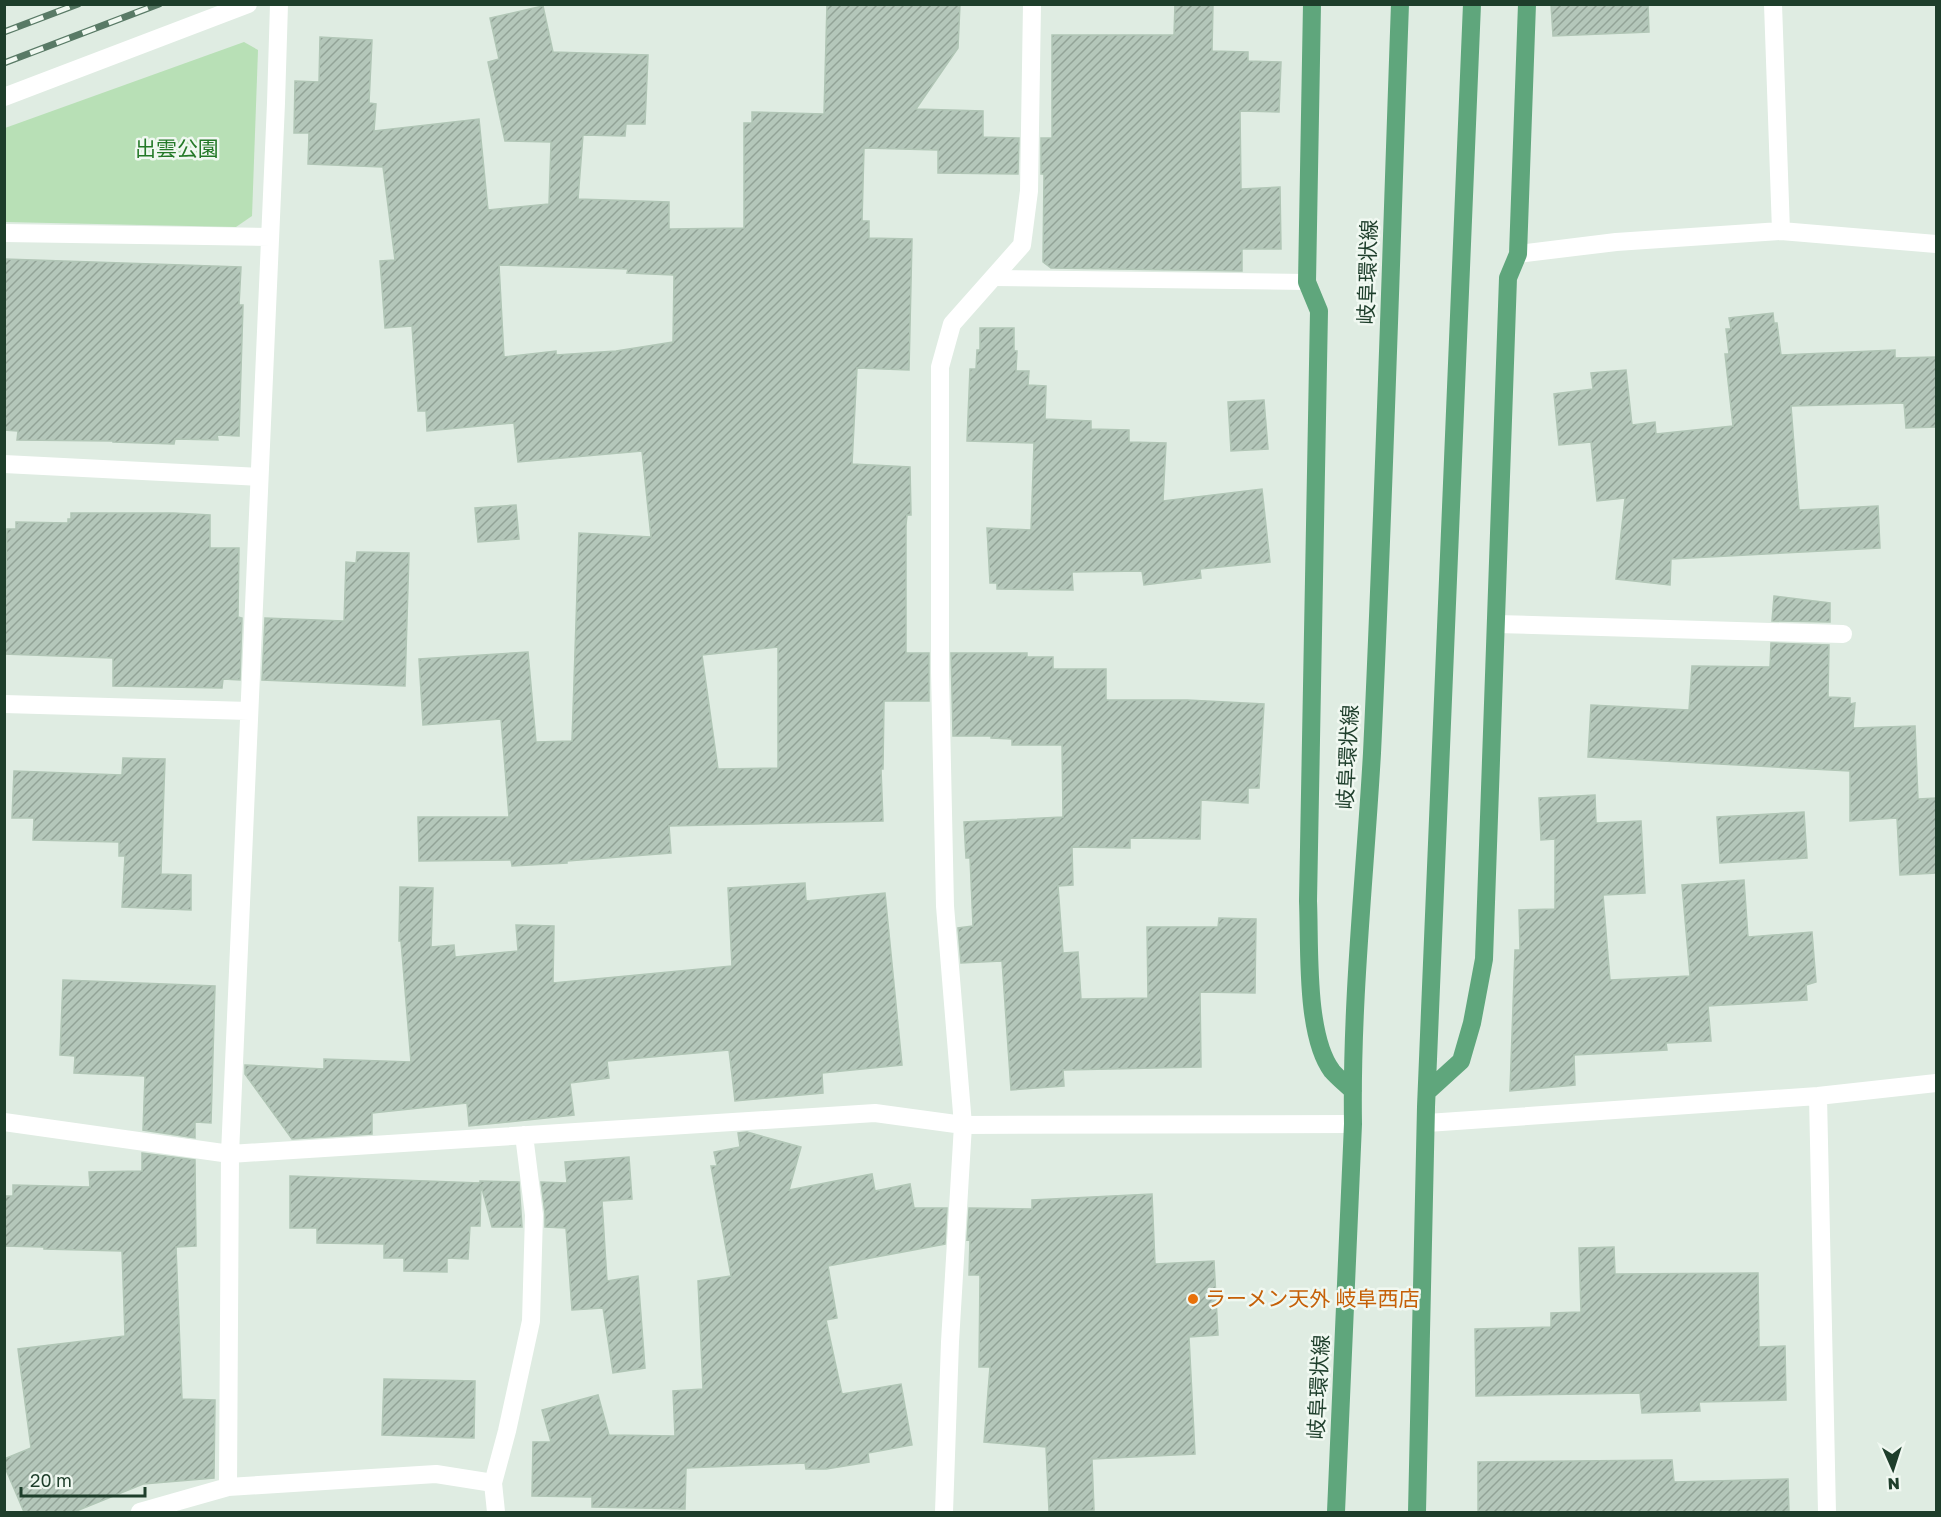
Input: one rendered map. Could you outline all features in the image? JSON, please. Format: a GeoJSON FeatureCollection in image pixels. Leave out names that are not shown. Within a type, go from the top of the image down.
{"type":"FeatureCollection","features":[{"type":"Feature","properties":{"kind":"main road"},"geometry":{"type":"LineString","coordinates":[[1312,4],[1307,282],[1319,311],[1308,901],[1311,986],[1317,1039],[1332,1070],[1353,1090]]}},
{"type":"Feature","properties":{"kind":"main road","name":"岐阜環状線"},"geometry":{"type":"LineString","coordinates":[[1336,1512],[1353,1090],[1372,754],[1400,4]]}},
{"type":"Feature","properties":{"kind":"main road"},"geometry":{"type":"LineString","coordinates":[[1417,1512],[1426,1123],[1472,4]]}},
{"type":"Feature","properties":{"kind":"main road"},"geometry":{"type":"LineString","coordinates":[[1428,1091],[1461,1061],[1472,1023],[1484,959],[1508,278],[1518,254],[1527,4]]}},
{"type":"Feature","properties":{"kind":"street"},"geometry":{"type":"LineString","coordinates":[[4,97],[248,4]]}},
{"type":"Feature","properties":{"kind":"street"},"geometry":{"type":"LineString","coordinates":[[228,1487],[230,1154],[279,4]]}},
{"type":"Feature","properties":{"kind":"street"},"geometry":{"type":"LineString","coordinates":[[944,1512],[950,1342],[963,1125],[945,906],[940,672],[940,367],[952,324],[1022,245],[1029,191],[1032,4]]}},
{"type":"Feature","properties":{"kind":"street"},"geometry":{"type":"LineString","coordinates":[[1773,4],[1781,231]]}},
{"type":"Feature","properties":{"kind":"street"},"geometry":{"type":"LineString","coordinates":[[1518,254],[1616,242],[1781,231],[1936,244]]}},
{"type":"Feature","properties":{"kind":"street"},"geometry":{"type":"LineString","coordinates":[[4,233],[270,237]]}},
{"type":"Feature","properties":{"kind":"street"},"geometry":{"type":"LineString","coordinates":[[4,464],[259,477]]}},
{"type":"Feature","properties":{"kind":"street"},"geometry":{"type":"LineString","coordinates":[[1496,624],[1843,634]]}},
{"type":"Feature","properties":{"kind":"street"},"geometry":{"type":"LineString","coordinates":[[4,704],[249,711]]}},
{"type":"Feature","properties":{"kind":"street"},"geometry":{"type":"LineString","coordinates":[[1426,1123],[1818,1096],[1936,1083]]}},
{"type":"Feature","properties":{"kind":"street"},"geometry":{"type":"LineString","coordinates":[[1818,1096],[1827,1512]]}},
{"type":"Feature","properties":{"kind":"street"},"geometry":{"type":"LineString","coordinates":[[4,1122],[230,1154],[875,1113],[963,1125],[1353,1124]]}},
{"type":"Feature","properties":{"kind":"street"},"geometry":{"type":"LineString","coordinates":[[496,1512],[493,1482],[507,1431],[531,1321],[534,1215],[524,1135]]}},
{"type":"Feature","properties":{"kind":"street"},"geometry":{"type":"LineString","coordinates":[[140,1512],[228,1487],[436,1474],[493,1482]]}},
{"type":"Feature","properties":{"kind":"lane"},"geometry":{"type":"LineString","coordinates":[[993,278],[1307,282]]}},
{"type":"Feature","properties":{"kind":"green space","name":"出雲公園"},"geometry":{"type":"Polygon","coordinates":[[[244,42],[258,50],[252,216],[236,227],[5,222],[5,128],[244,42]]]}},
{"type":"Feature","properties":{"kind":"building"},"geometry":{"type":"Polygon","coordinates":[[[827,4],[960,4],[958,48],[916,109],[983,111],[983,137],[1019,138],[1018,174],[938,173],[938,150],[864,148],[862,221],[869,221],[869,238],[912,239],[909,370],[857,368],[852,464],[910,467],[911,515],[907,515],[906,525],[906,653],[929,653],[929,701],[884,701],[883,769],[881,769],[883,821],[669,826],[671,853],[567,861],[567,863],[512,866],[511,860],[419,861],[418,817],[509,817],[501,719],[423,725],[419,659],[528,652],[536,742],[572,741],[579,533],[651,537],[642,451],[518,462],[514,423],[427,431],[426,411],[418,411],[412,326],[385,328],[380,261],[395,260],[383,167],[308,164],[309,133],[294,133],[295,81],[319,82],[320,37],[372,40],[369,103],[376,104],[374,131],[479,119],[488,210],[549,204],[551,142],[505,141],[488,62],[499,59],[490,18],[543,6],[553,52],[648,55],[645,124],[626,124],[625,136],[583,135],[578,199],[669,202],[669,229],[744,228],[744,123],[752,123],[752,112],[824,114],[827,4]],[[499,265],[504,357],[556,351],[556,355],[616,351],[673,342],[674,275],[627,273],[628,269],[499,265]],[[778,647],[702,655],[718,769],[778,768],[778,647]]]}},
{"type":"Feature","properties":{"kind":"building"},"geometry":{"type":"Polygon","coordinates":[[[1175,4],[1213,4],[1212,51],[1248,52],[1248,61],[1281,62],[1279,112],[1240,111],[1241,189],[1280,187],[1281,249],[1242,249],[1242,271],[1051,268],[1043,262],[1044,174],[1041,174],[1041,138],[1052,138],[1052,35],[1174,35],[1175,4]]]}},
{"type":"Feature","properties":{"kind":"building"},"geometry":{"type":"Polygon","coordinates":[[[1551,4],[1648,4],[1649,32],[1553,36],[1551,4]]]}},
{"type":"Feature","properties":{"kind":"building"},"geometry":{"type":"Polygon","coordinates":[[[4,259],[241,267],[239,305],[243,305],[239,436],[217,435],[218,440],[175,439],[174,444],[17,440],[18,431],[4,430],[4,259]]]}},
{"type":"Feature","properties":{"kind":"building"},"geometry":{"type":"Polygon","coordinates":[[[1773,313],[1774,323],[1777,323],[1781,355],[1895,350],[1895,358],[1936,357],[1936,427],[1906,428],[1904,403],[1791,406],[1799,510],[1878,506],[1880,548],[1671,559],[1670,585],[1616,579],[1625,498],[1597,501],[1591,442],[1559,445],[1554,394],[1593,389],[1591,373],[1626,370],[1632,425],[1655,422],[1656,434],[1733,426],[1725,354],[1729,354],[1726,329],[1731,329],[1729,318],[1773,313]]]}},
{"type":"Feature","properties":{"kind":"building"},"geometry":{"type":"Polygon","coordinates":[[[980,328],[1014,328],[1014,351],[1017,351],[1016,371],[1029,371],[1028,385],[1046,386],[1045,419],[1091,421],[1091,429],[1129,430],[1129,442],[1166,443],[1163,501],[1262,489],[1270,562],[1200,569],[1201,578],[1144,585],[1142,571],[1072,572],[1073,590],[997,589],[997,583],[990,583],[987,528],[1031,530],[1034,443],[967,441],[970,369],[976,369],[977,350],[980,350],[980,328]]]}},
{"type":"Feature","properties":{"kind":"building"},"geometry":{"type":"Polygon","coordinates":[[[1264,400],[1268,449],[1231,451],[1228,402],[1264,400]]]}},
{"type":"Feature","properties":{"kind":"building"},"geometry":{"type":"Polygon","coordinates":[[[516,505],[519,539],[478,542],[475,508],[516,505]]]}},
{"type":"Feature","properties":{"kind":"building"},"geometry":{"type":"Polygon","coordinates":[[[71,513],[210,515],[210,548],[239,548],[238,617],[242,618],[240,680],[223,679],[222,688],[113,686],[113,658],[4,654],[7,529],[16,529],[16,522],[68,523],[71,513]]]}},
{"type":"Feature","properties":{"kind":"building"},"geometry":{"type":"Polygon","coordinates":[[[357,552],[409,553],[405,686],[262,680],[265,618],[344,621],[346,562],[356,563],[357,552]]]}},
{"type":"Feature","properties":{"kind":"building"},"geometry":{"type":"Polygon","coordinates":[[[1774,596],[1830,603],[1830,622],[1772,621],[1774,596]]]}},
{"type":"Feature","properties":{"kind":"building"},"geometry":{"type":"Polygon","coordinates":[[[1771,643],[1829,645],[1828,697],[1850,698],[1850,704],[1855,703],[1853,728],[1915,726],[1918,799],[1936,798],[1936,873],[1900,875],[1897,818],[1850,821],[1850,771],[1588,757],[1591,705],[1689,710],[1692,666],[1770,667],[1771,643]]]}},
{"type":"Feature","properties":{"kind":"building"},"geometry":{"type":"Polygon","coordinates":[[[951,653],[1027,653],[1027,657],[1053,657],[1053,669],[1106,669],[1106,700],[1187,700],[1264,704],[1259,788],[1248,788],[1248,803],[1201,800],[1200,839],[1130,838],[1130,848],[1072,847],[1073,885],[1058,886],[1063,953],[1078,952],[1081,999],[1148,998],[1147,927],[1218,927],[1219,918],[1256,919],[1255,993],[1200,992],[1201,1067],[1063,1070],[1064,1086],[1011,1090],[1002,961],[961,963],[958,928],[973,926],[970,858],[966,858],[964,822],[1063,817],[1062,745],[1012,745],[1012,739],[991,738],[991,736],[953,736],[951,653]]]}},
{"type":"Feature","properties":{"kind":"building"},"geometry":{"type":"Polygon","coordinates":[[[123,758],[165,759],[161,874],[191,875],[191,910],[122,907],[125,856],[119,856],[119,842],[33,840],[34,818],[12,818],[14,771],[122,775],[123,758]]]}},
{"type":"Feature","properties":{"kind":"building"},"geometry":{"type":"Polygon","coordinates":[[[1595,795],[1596,823],[1641,821],[1645,893],[1603,895],[1610,980],[1690,976],[1682,885],[1744,880],[1748,937],[1812,932],[1816,982],[1806,985],[1807,1000],[1708,1006],[1711,1041],[1666,1043],[1667,1050],[1574,1055],[1575,1085],[1510,1091],[1515,950],[1520,950],[1519,910],[1555,909],[1555,839],[1541,840],[1539,798],[1595,795]]]}},
{"type":"Feature","properties":{"kind":"building"},"geometry":{"type":"Polygon","coordinates":[[[1804,812],[1807,858],[1720,863],[1717,817],[1804,812]]]}},
{"type":"Feature","properties":{"kind":"building"},"geometry":{"type":"Polygon","coordinates":[[[805,883],[806,901],[885,893],[902,1065],[822,1073],[823,1093],[735,1101],[729,1050],[607,1061],[609,1078],[570,1083],[574,1115],[469,1126],[467,1103],[372,1113],[372,1134],[292,1139],[245,1074],[245,1065],[324,1069],[324,1059],[411,1062],[401,941],[399,941],[400,887],[433,888],[431,947],[454,945],[455,957],[518,951],[516,925],[554,926],[553,983],[732,966],[728,888],[805,883]]]}},
{"type":"Feature","properties":{"kind":"building"},"geometry":{"type":"Polygon","coordinates":[[[63,980],[215,986],[211,1123],[195,1122],[195,1138],[143,1130],[145,1076],[74,1073],[75,1056],[60,1055],[63,980]]]}},
{"type":"Feature","properties":{"kind":"building"},"geometry":{"type":"Polygon","coordinates":[[[747,1132],[801,1147],[789,1190],[872,1174],[875,1191],[910,1184],[914,1208],[947,1208],[945,1244],[828,1266],[837,1318],[826,1320],[842,1394],[901,1384],[912,1445],[868,1453],[869,1462],[826,1469],[806,1469],[805,1463],[686,1468],[685,1509],[592,1507],[592,1497],[532,1496],[533,1442],[551,1442],[542,1410],[598,1395],[609,1435],[675,1436],[673,1391],[703,1389],[698,1281],[731,1276],[711,1166],[717,1166],[714,1152],[740,1147],[738,1133],[747,1132]]]}},
{"type":"Feature","properties":{"kind":"building"},"geometry":{"type":"Polygon","coordinates":[[[142,1153],[195,1160],[196,1246],[176,1247],[182,1399],[215,1400],[214,1478],[143,1484],[74,1512],[24,1512],[4,1465],[4,1459],[31,1448],[18,1349],[125,1336],[122,1251],[4,1246],[4,1196],[13,1196],[13,1185],[90,1187],[89,1172],[142,1171],[142,1153]]]}},
{"type":"Feature","properties":{"kind":"building"},"geometry":{"type":"Polygon","coordinates":[[[629,1157],[632,1199],[602,1201],[607,1281],[638,1276],[645,1368],[613,1373],[603,1308],[572,1310],[566,1228],[545,1227],[541,1182],[567,1183],[565,1162],[629,1157]]]}},
{"type":"Feature","properties":{"kind":"building"},"geometry":{"type":"Polygon","coordinates":[[[290,1176],[480,1183],[480,1181],[519,1182],[522,1227],[492,1227],[481,1185],[480,1226],[470,1226],[468,1259],[447,1258],[447,1272],[404,1271],[404,1258],[384,1258],[384,1244],[317,1243],[317,1228],[290,1228],[290,1176]]]}},
{"type":"Feature","properties":{"kind":"building"},"geometry":{"type":"Polygon","coordinates":[[[1152,1194],[1155,1264],[1214,1261],[1218,1335],[1189,1337],[1195,1454],[1092,1459],[1094,1510],[1049,1511],[1046,1447],[984,1442],[990,1367],[979,1367],[980,1275],[969,1275],[970,1239],[967,1240],[969,1208],[1032,1209],[1032,1200],[1152,1194]]]}},
{"type":"Feature","properties":{"kind":"building"},"geometry":{"type":"Polygon","coordinates":[[[1614,1247],[1615,1274],[1758,1273],[1759,1347],[1785,1346],[1786,1400],[1699,1402],[1700,1411],[1642,1413],[1640,1393],[1476,1396],[1475,1329],[1551,1327],[1551,1313],[1581,1312],[1579,1248],[1614,1247]]]}},
{"type":"Feature","properties":{"kind":"building"},"geometry":{"type":"Polygon","coordinates":[[[384,1379],[475,1381],[474,1438],[382,1435],[384,1379]]]}},
{"type":"Feature","properties":{"kind":"building"},"geometry":{"type":"Polygon","coordinates":[[[1672,1460],[1674,1482],[1788,1479],[1789,1512],[1478,1512],[1478,1462],[1672,1460]]]}},
{"type":"Feature","properties":{"kind":"railway"},"geometry":{"type":"LineString","coordinates":[[4,32],[78,4]]}},
{"type":"Feature","properties":{"kind":"railway"},"geometry":{"type":"LineString","coordinates":[[4,63],[159,4]]}},
{"type":"Feature","properties":{"kind":"place","name":"ラーメン天外 岐阜西店"},"geometry":{"type":"Point","coordinates":[1193,1299]}}]}
